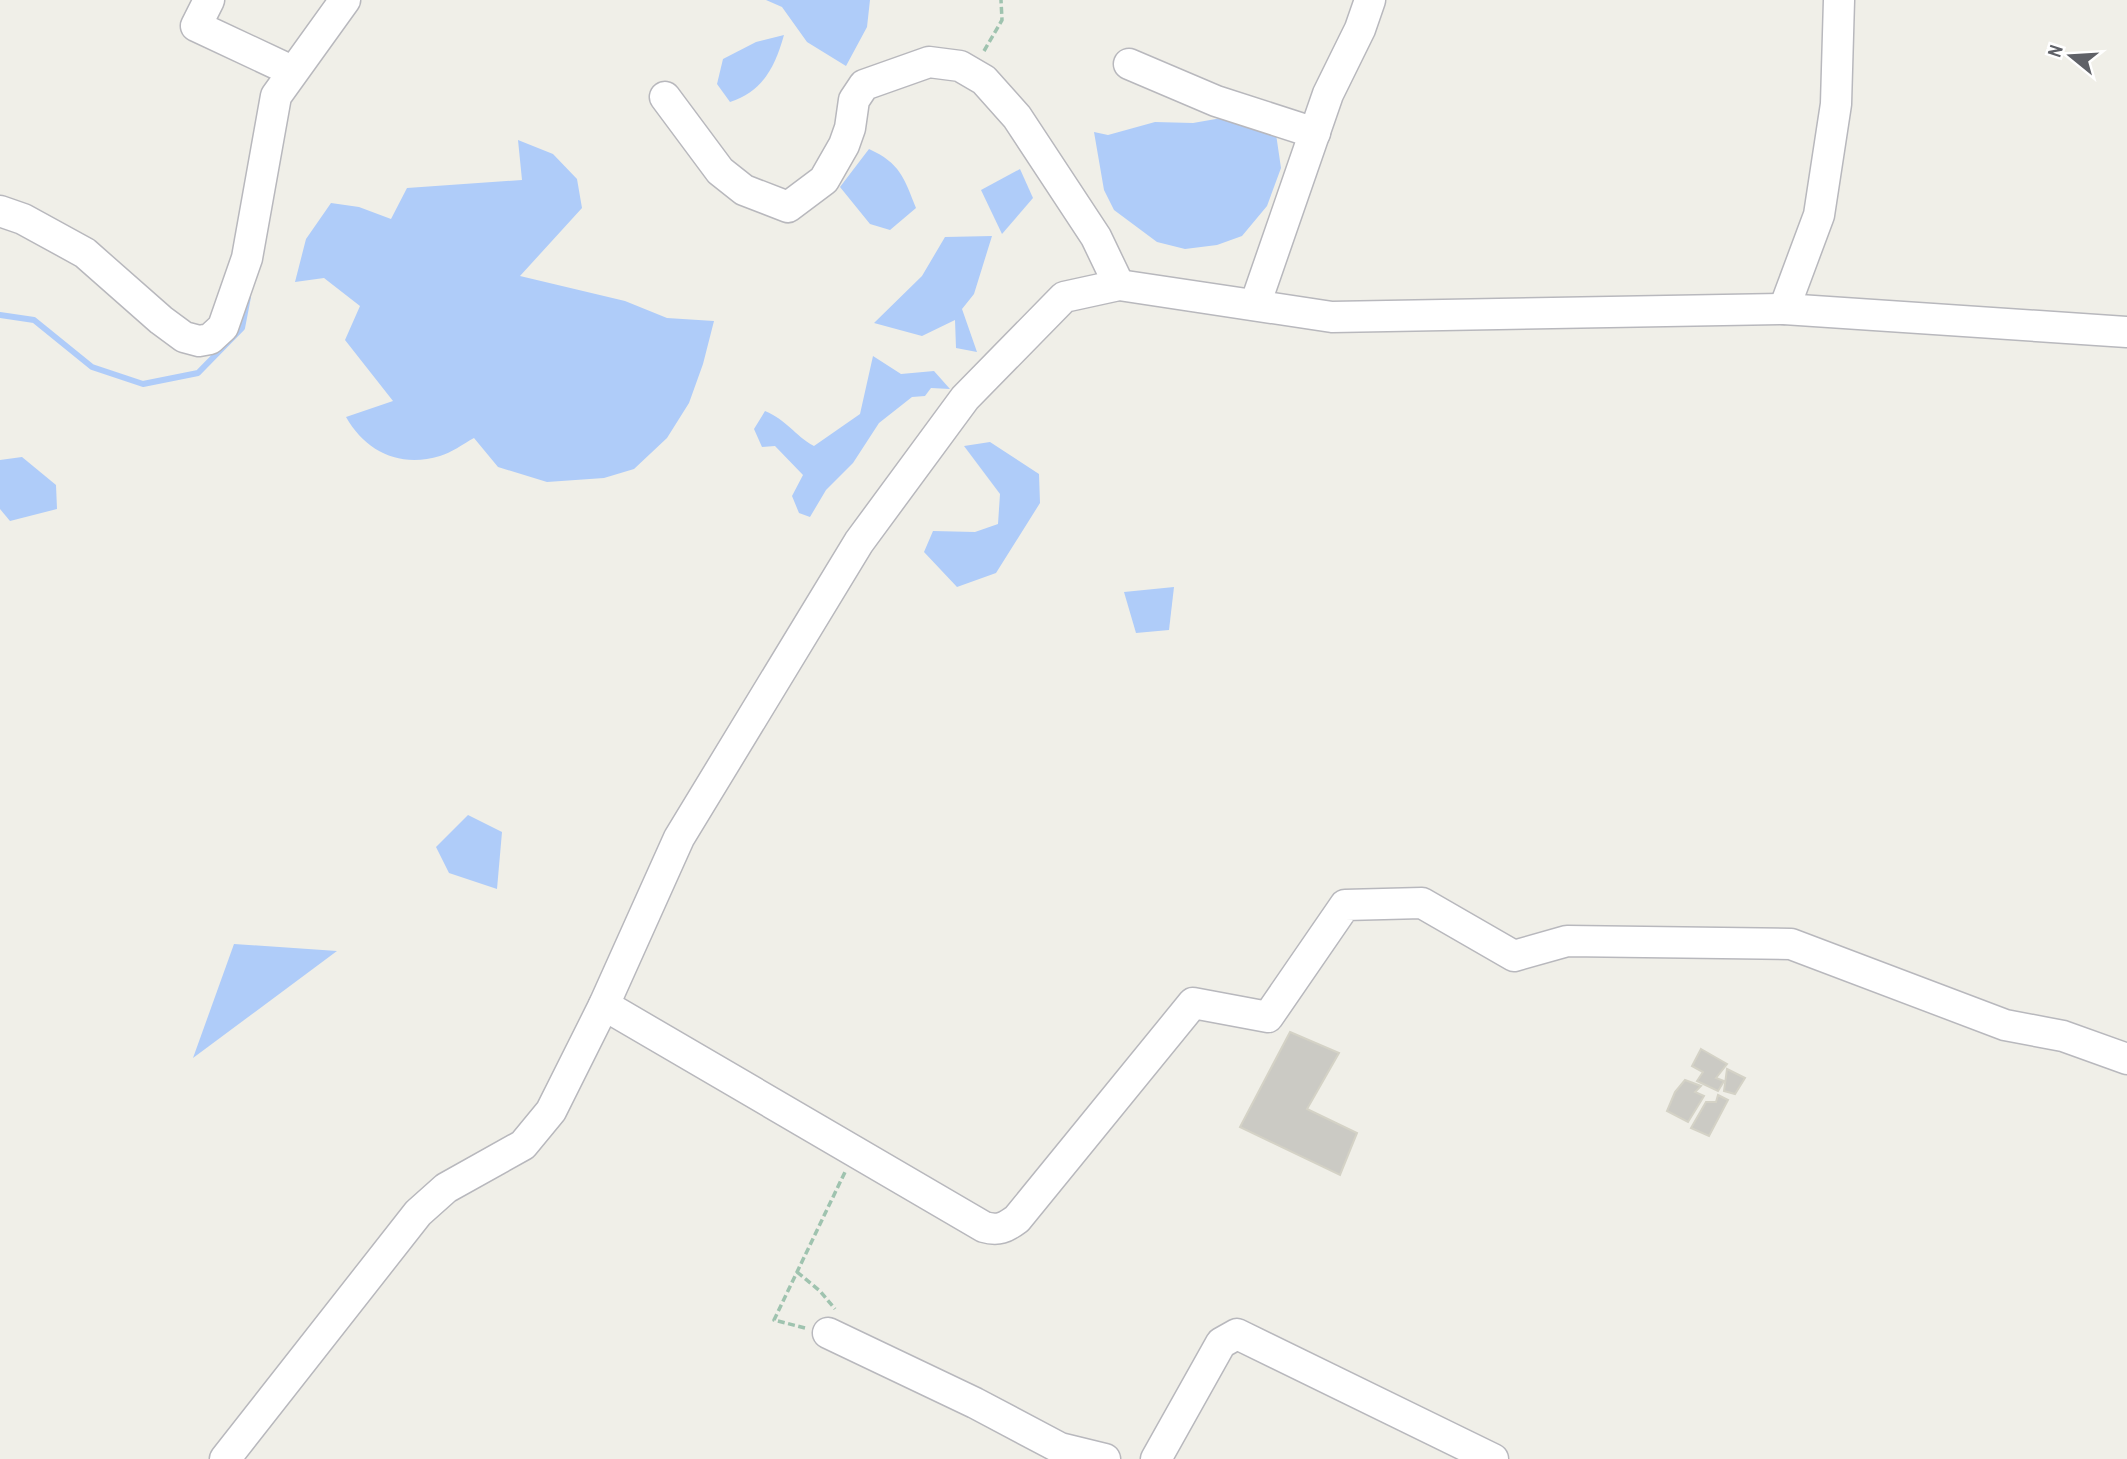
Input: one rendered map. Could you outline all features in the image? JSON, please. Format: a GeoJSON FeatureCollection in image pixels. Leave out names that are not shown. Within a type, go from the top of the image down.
{"type":"FeatureCollection","features":[{"type":"Feature","properties":{"kind":"street"},"geometry":{"type":"LineString","coordinates":[[209,0],[195,26],[292,71]]}},
{"type":"Feature","properties":{"kind":"street"},"geometry":{"type":"LineString","coordinates":[[0,200],[12,215],[85,253],[160,320],[184,337],[199,341],[210,339],[223,327],[247,258],[276,96],[345,0]]}},
{"type":"Feature","properties":{"kind":"street"},"geometry":{"type":"LineString","coordinates":[[1255,306],[1328,94],[1360,29],[1370,0]]}},
{"type":"Feature","properties":{"kind":"street"},"geometry":{"type":"LineString","coordinates":[[1784,309],[1819,215],[1836,104],[1839,0]]}},
{"type":"Feature","properties":{"kind":"street"},"geometry":{"type":"LineString","coordinates":[[665,97],[699,147],[720,171],[744,190],[788,207],[824,180],[844,145],[850,128],[854,100],[864,85],[929,62],[960,66],[972,71],[1017,117],[1096,237],[1119,285]]}},
{"type":"Feature","properties":{"kind":"street"},"geometry":{"type":"LineString","coordinates":[[1129,64],[1216,101],[1315,133]]}},
{"type":"Feature","properties":{"kind":"street"},"geometry":{"type":"LineString","coordinates":[[225,1459],[418,1213],[446,1188],[523,1145],[551,1111],[604,1005],[679,838],[859,542],[965,398],[1064,297],[1119,285],[1332,317],[1784,309],[2127,332]]}},
{"type":"Feature","properties":{"kind":"street"},"geometry":{"type":"LineString","coordinates":[[604,1005],[984,1227],[995,1230],[1006,1227],[1017,1219],[1193,1003],[1268,1017],[1345,905],[1422,904],[1514,956],[1567,941],[1791,944],[2005,1025],[2063,1037],[2127,1059]]}},
{"type":"Feature","properties":{"kind":"street"},"geometry":{"type":"LineString","coordinates":[[828,1333],[975,1403],[1060,1448],[1105,1459]]}},
{"type":"Feature","properties":{"kind":"street"},"geometry":{"type":"LineString","coordinates":[[1156,1459],[1221,1343],[1237,1334],[1493,1459]]}},
{"type":"Feature","properties":{"kind":"path"},"geometry":{"type":"LineString","coordinates":[[972,71],[1002,20],[1001,0]]}},
{"type":"Feature","properties":{"kind":"path"},"geometry":{"type":"LineString","coordinates":[[797,1272],[820,1291],[835,1309],[828,1333],[775,1320],[797,1272],[855,1152]]}},
{"type":"Feature","properties":{"kind":"water"},"geometry":{"type":"Polygon","coordinates":[[[766,0],[870,0],[867,27],[846,66],[807,42],[782,7],[766,0]]]}},
{"type":"Feature","properties":{"kind":"water"},"geometry":{"type":"Polygon","coordinates":[[[784,35],[766,76],[751,91],[730,102],[717,84],[723,59],[756,42],[784,35]]]}},
{"type":"Feature","properties":{"kind":"water"},"geometry":{"type":"Polygon","coordinates":[[[1233,116],[1276,134],[1281,168],[1267,206],[1242,236],[1217,245],[1185,249],[1157,242],[1114,210],[1104,190],[1094,132],[1108,135],[1155,122],[1193,123],[1233,116]]]}},
{"type":"Feature","properties":{"kind":"water"},"geometry":{"type":"Polygon","coordinates":[[[518,140],[553,154],[577,179],[582,208],[520,276],[625,301],[667,318],[714,321],[689,403],[667,438],[634,469],[604,478],[547,482],[498,467],[474,438],[444,455],[425,459],[398,458],[374,448],[354,429],[346,417],[393,401],[345,340],[360,306],[324,278],[295,282],[306,239],[331,203],[359,207],[391,219],[407,188],[522,180],[518,140]]]}},
{"type":"Feature","properties":{"kind":"water"},"geometry":{"type":"Polygon","coordinates":[[[869,149],[888,160],[900,172],[916,208],[890,230],[870,224],[840,187],[869,149]]]}},
{"type":"Feature","properties":{"kind":"water"},"geometry":{"type":"Polygon","coordinates":[[[1020,169],[1033,198],[1002,234],[981,190],[1020,169]]]}},
{"type":"Feature","properties":{"kind":"water"},"geometry":{"type":"Polygon","coordinates":[[[992,236],[974,294],[962,309],[977,352],[956,348],[955,320],[922,336],[874,323],[922,276],[945,237],[992,236]]]}},
{"type":"Feature","properties":{"kind":"water"},"geometry":{"type":"Polygon","coordinates":[[[873,356],[901,374],[934,371],[950,389],[931,388],[925,396],[912,397],[879,423],[853,463],[826,490],[810,517],[799,513],[792,496],[803,475],[775,446],[762,447],[754,429],[765,411],[814,446],[860,414],[873,356]]]}},
{"type":"Feature","properties":{"kind":"water"},"geometry":{"type":"Polygon","coordinates":[[[990,442],[1039,474],[1040,503],[996,573],[957,587],[924,552],[933,531],[975,532],[998,524],[1000,494],[964,446],[990,442]]]}},
{"type":"Feature","properties":{"kind":"water"},"geometry":{"type":"Polygon","coordinates":[[[22,457],[56,485],[57,509],[10,521],[0,509],[0,460],[22,457]]]}},
{"type":"Feature","properties":{"kind":"water"},"geometry":{"type":"Polygon","coordinates":[[[1174,587],[1169,630],[1136,633],[1124,592],[1174,587]]]}},
{"type":"Feature","properties":{"kind":"water"},"geometry":{"type":"Polygon","coordinates":[[[468,815],[502,832],[497,889],[449,873],[436,847],[468,815]]]}},
{"type":"Feature","properties":{"kind":"water"},"geometry":{"type":"Polygon","coordinates":[[[234,944],[337,951],[193,1058],[234,944]]]}},
{"type":"Feature","properties":{"kind":"building"},"geometry":{"type":"Polygon","coordinates":[[[1290,1032],[1339,1053],[1307,1109],[1357,1133],[1340,1175],[1240,1127],[1290,1032]]]}},
{"type":"Feature","properties":{"kind":"building"},"geometry":{"type":"Polygon","coordinates":[[[1701,1049],[1727,1064],[1716,1078],[1724,1081],[1718,1091],[1697,1081],[1703,1072],[1692,1066],[1701,1049]]]}},
{"type":"Feature","properties":{"kind":"building"},"geometry":{"type":"Polygon","coordinates":[[[1727,1069],[1745,1078],[1735,1094],[1724,1091],[1727,1069]]]}},
{"type":"Feature","properties":{"kind":"building"},"geometry":{"type":"Polygon","coordinates":[[[1685,1080],[1701,1086],[1695,1092],[1704,1096],[1688,1122],[1667,1111],[1675,1092],[1685,1080]]]}},
{"type":"Feature","properties":{"kind":"building"},"geometry":{"type":"Polygon","coordinates":[[[1718,1095],[1728,1100],[1709,1136],[1691,1128],[1706,1102],[1716,1102],[1718,1095]]]}},
{"type":"Feature","properties":{"kind":"waterway"},"geometry":{"type":"LineString","coordinates":[[0,315],[34,320],[92,367],[143,384],[198,373],[242,328],[248,297]]}}]}
